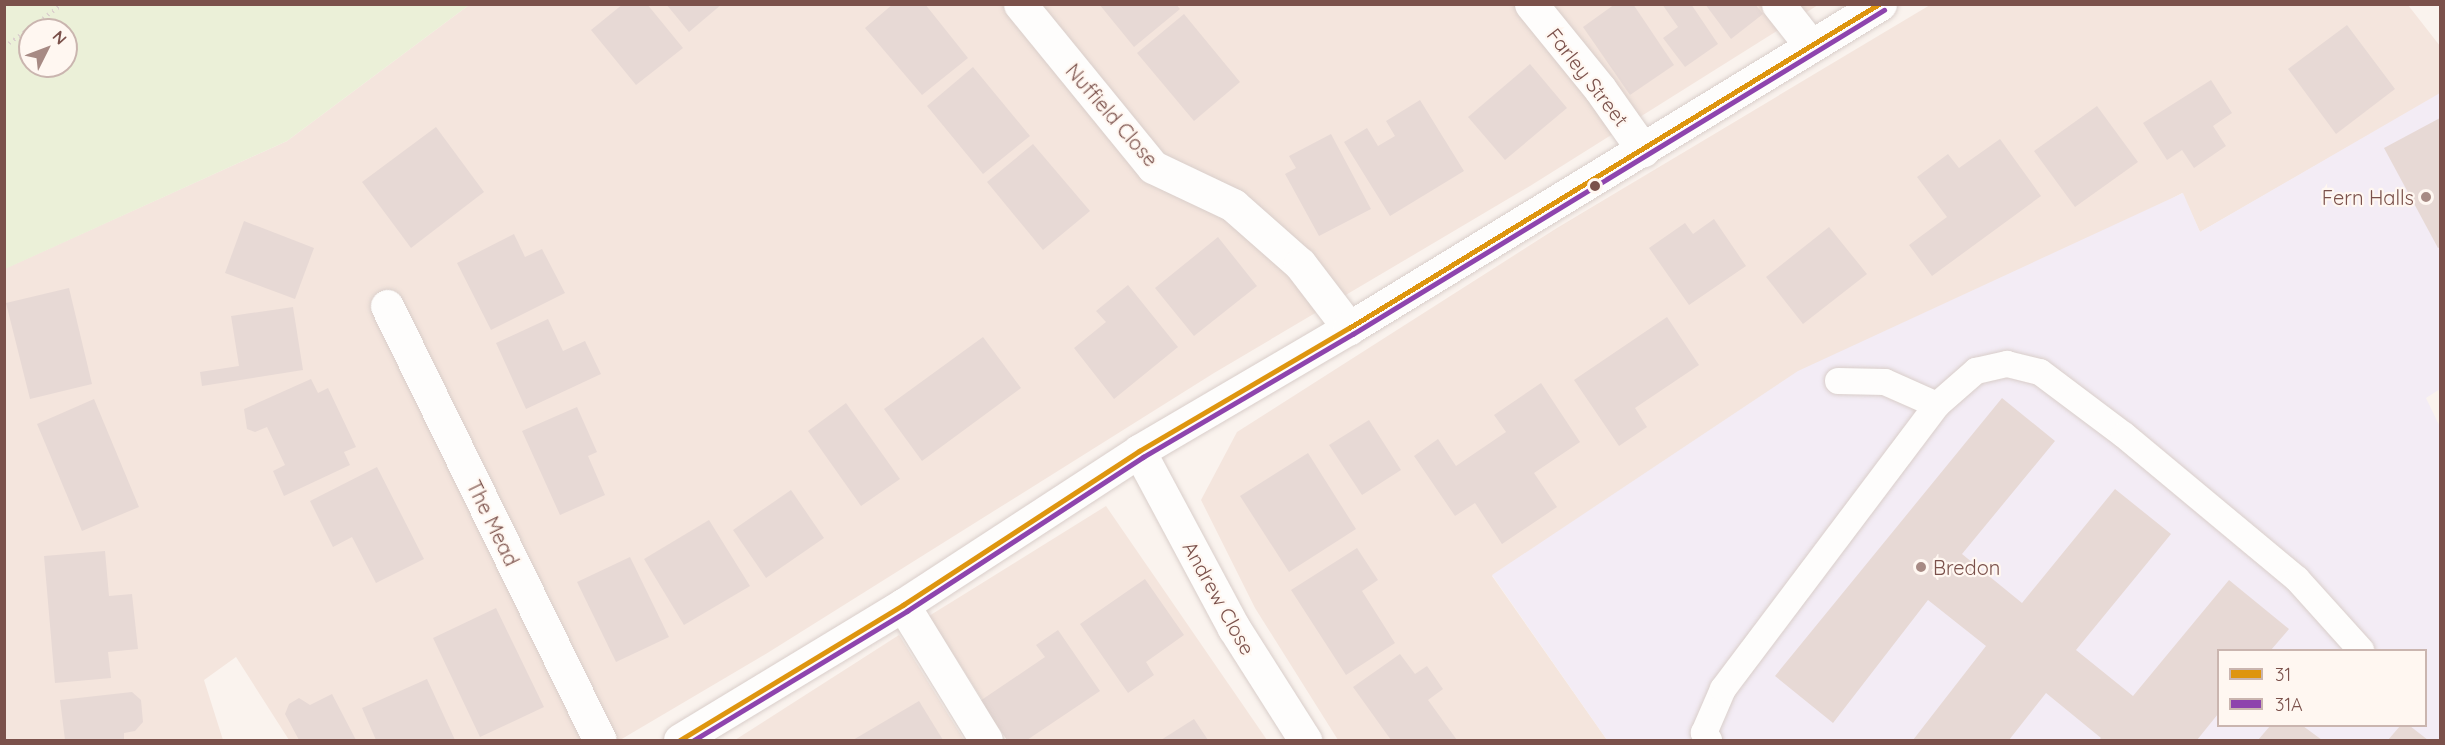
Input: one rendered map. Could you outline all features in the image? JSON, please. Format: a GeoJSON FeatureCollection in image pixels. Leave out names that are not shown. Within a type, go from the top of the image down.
{"type":"FeatureCollection","features":[{"type":"Feature","properties":{"kind":"street","name":"Nuffield Close"},"geometry":{"type":"LineString","coordinates":[[1020,4],[1153,167],[1233,205],[1300,264],[1349,328]]}},
{"type":"Feature","properties":{"kind":"street","name":"Farley Street"},"geometry":{"type":"LineString","coordinates":[[1531,4],[1600,89],[1643,150]]}},
{"type":"Feature","properties":{"kind":"street"},"geometry":{"type":"LineString","coordinates":[[1778,4],[1811,46]]}},
{"type":"Feature","properties":{"kind":"street"},"geometry":{"type":"LineString","coordinates":[[680,741],[903,605],[1139,451],[1349,328],[1880,4]]}},
{"type":"Feature","properties":{"kind":"street","name":"The Mead"},"geometry":{"type":"LineString","coordinates":[[387,306],[600,741]]}},
{"type":"Feature","properties":{"kind":"street","name":"Andrew Close"},"geometry":{"type":"LineString","coordinates":[[1139,451],[1234,628],[1305,741]]}},
{"type":"Feature","properties":{"kind":"street"},"geometry":{"type":"LineString","coordinates":[[903,605],[986,741]]}},
{"type":"Feature","properties":{"kind":"lane"},"geometry":{"type":"LineString","coordinates":[[1709,741],[1704,733],[1724,689],[1938,405],[1976,371],[2007,364],[2040,372],[2124,435],[2297,579],[2359,649]]}},
{"type":"Feature","properties":{"kind":"lane"},"geometry":{"type":"LineString","coordinates":[[1838,381],[1885,382],[1938,405]]}},
{"type":"Feature","properties":{"kind":"path"},"geometry":{"type":"LineString","coordinates":[[4,47],[63,4]]}},
{"type":"Feature","properties":{"kind":"shaded area"},"geometry":{"type":"Polygon","coordinates":[[[469,5],[1818,5],[1530,186],[1214,373],[769,652],[620,740],[289,740],[236,657],[204,680],[223,740],[5,740],[4,269],[287,141],[469,5]]]}},
{"type":"Feature","properties":{"kind":"shaded area"},"geometry":{"type":"Polygon","coordinates":[[[1930,5],[2408,5],[2440,46],[2440,94],[2200,232],[2182,193],[1492,576],[1607,740],[1338,740],[1255,608],[1201,500],[1237,432],[1557,228],[1930,5]]]}},
{"type":"Feature","properties":{"kind":"shaded area"},"geometry":{"type":"Polygon","coordinates":[[[2440,93],[2440,389],[2426,398],[2440,427],[2440,740],[1607,740],[1492,575],[1798,371],[2183,193],[2200,232],[2440,93]]]}},
{"type":"Feature","properties":{"kind":"shaded area"},"geometry":{"type":"Polygon","coordinates":[[[1106,506],[1267,740],[1008,740],[929,616],[1106,506]]]}},
{"type":"Feature","properties":{"kind":"shaded area"},"geometry":{"type":"Polygon","coordinates":[[[899,635],[964,740],[735,740],[899,635]]]}},
{"type":"Feature","properties":{"kind":"green space"},"geometry":{"type":"Polygon","coordinates":[[[4,5],[469,5],[287,141],[5,269],[4,5]]]}},
{"type":"Feature","properties":{"kind":"building"},"geometry":{"type":"Polygon","coordinates":[[[623,4],[647,4],[683,48],[636,85],[591,30],[623,4]]]}},
{"type":"Feature","properties":{"kind":"building"},"geometry":{"type":"Polygon","coordinates":[[[666,4],[722,4],[689,32],[666,4]]]}},
{"type":"Feature","properties":{"kind":"building"},"geometry":{"type":"Polygon","coordinates":[[[893,4],[925,4],[968,58],[922,95],[865,28],[893,4]]]}},
{"type":"Feature","properties":{"kind":"building"},"geometry":{"type":"Polygon","coordinates":[[[1099,4],[1176,4],[1180,9],[1134,47],[1099,4]]]}},
{"type":"Feature","properties":{"kind":"building"},"geometry":{"type":"Polygon","coordinates":[[[1615,4],[1633,4],[1674,65],[1630,95],[1583,27],[1615,4]]]}},
{"type":"Feature","properties":{"kind":"building"},"geometry":{"type":"Polygon","coordinates":[[[1662,4],[1691,4],[1718,44],[1685,67],[1663,38],[1678,27],[1662,4]]]}},
{"type":"Feature","properties":{"kind":"building"},"geometry":{"type":"Polygon","coordinates":[[[1705,4],[1755,4],[1763,14],[1731,39],[1705,4]]]}},
{"type":"Feature","properties":{"kind":"building"},"geometry":{"type":"Polygon","coordinates":[[[1184,14],[1240,82],[1194,121],[1137,53],[1184,14]]]}},
{"type":"Feature","properties":{"kind":"building"},"geometry":{"type":"Polygon","coordinates":[[[2347,25],[2395,89],[2336,134],[2288,69],[2347,25]]]}},
{"type":"Feature","properties":{"kind":"building"},"geometry":{"type":"Polygon","coordinates":[[[1530,64],[1567,108],[1505,160],[1468,117],[1530,64]]]}},
{"type":"Feature","properties":{"kind":"building"},"geometry":{"type":"Polygon","coordinates":[[[973,67],[1030,136],[983,174],[927,106],[973,67]]]}},
{"type":"Feature","properties":{"kind":"building"},"geometry":{"type":"Polygon","coordinates":[[[2211,80],[2232,113],[2213,126],[2226,146],[2194,168],[2182,150],[2167,160],[2143,123],[2211,80]]]}},
{"type":"Feature","properties":{"kind":"building"},"geometry":{"type":"Polygon","coordinates":[[[1420,100],[1464,171],[1390,216],[1344,142],[1367,128],[1378,146],[1395,136],[1386,121],[1420,100]]]}},
{"type":"Feature","properties":{"kind":"building"},"geometry":{"type":"Polygon","coordinates":[[[2097,106],[2138,162],[2075,207],[2034,151],[2097,106]]]}},
{"type":"Feature","properties":{"kind":"building","name":"Fern Halls"},"geometry":{"type":"Polygon","coordinates":[[[2440,118],[2440,247],[2438,248],[2384,148],[2440,118]]]}},
{"type":"Feature","properties":{"kind":"building"},"geometry":{"type":"Polygon","coordinates":[[[436,127],[484,192],[411,248],[362,182],[436,127]]]}},
{"type":"Feature","properties":{"kind":"building"},"geometry":{"type":"Polygon","coordinates":[[[1331,134],[1371,209],[1319,236],[1285,174],[1296,168],[1289,156],[1331,134]]]}},
{"type":"Feature","properties":{"kind":"building"},"geometry":{"type":"Polygon","coordinates":[[[2000,139],[2041,196],[1932,276],[1909,245],[1947,217],[1917,177],[1948,154],[1959,168],[2000,139]]]}},
{"type":"Feature","properties":{"kind":"building"},"geometry":{"type":"Polygon","coordinates":[[[1033,144],[1090,211],[1043,250],[987,182],[1033,144]]]}},
{"type":"Feature","properties":{"kind":"building"},"geometry":{"type":"Polygon","coordinates":[[[1714,219],[1746,266],[1689,305],[1649,248],[1685,223],[1693,234],[1714,219]]]}},
{"type":"Feature","properties":{"kind":"building"},"geometry":{"type":"Polygon","coordinates":[[[244,221],[314,248],[295,299],[225,273],[244,221]]]}},
{"type":"Feature","properties":{"kind":"building"},"geometry":{"type":"Polygon","coordinates":[[[1829,227],[1867,274],[1803,324],[1766,277],[1829,227]]]}},
{"type":"Feature","properties":{"kind":"building"},"geometry":{"type":"Polygon","coordinates":[[[514,234],[525,257],[542,249],[565,293],[491,330],[457,263],[514,234]]]}},
{"type":"Feature","properties":{"kind":"building"},"geometry":{"type":"Polygon","coordinates":[[[1218,237],[1257,286],[1194,336],[1155,288],[1218,237]]]}},
{"type":"Feature","properties":{"kind":"building"},"geometry":{"type":"Polygon","coordinates":[[[1128,285],[1178,347],[1114,399],[1074,348],[1106,322],[1096,311],[1128,285]]]}},
{"type":"Feature","properties":{"kind":"building"},"geometry":{"type":"Polygon","coordinates":[[[69,288],[92,384],[30,399],[6,303],[69,288]]]}},
{"type":"Feature","properties":{"kind":"building"},"geometry":{"type":"Polygon","coordinates":[[[293,307],[303,370],[202,386],[200,372],[239,366],[231,316],[293,307]]]}},
{"type":"Feature","properties":{"kind":"building"},"geometry":{"type":"Polygon","coordinates":[[[1667,317],[1699,365],[1635,408],[1647,427],[1619,446],[1574,380],[1667,317]]]}},
{"type":"Feature","properties":{"kind":"building"},"geometry":{"type":"Polygon","coordinates":[[[548,319],[563,351],[585,341],[601,374],[526,409],[496,343],[548,319]]]}},
{"type":"Feature","properties":{"kind":"building"},"geometry":{"type":"Polygon","coordinates":[[[983,337],[1021,388],[922,461],[884,409],[983,337]]]}},
{"type":"Feature","properties":{"kind":"building"},"geometry":{"type":"Polygon","coordinates":[[[311,379],[318,393],[328,388],[356,447],[344,452],[350,465],[284,496],[273,471],[285,465],[267,427],[255,432],[247,429],[244,409],[311,379]]]}},
{"type":"Feature","properties":{"kind":"building"},"geometry":{"type":"Polygon","coordinates":[[[1541,383],[1580,442],[1534,473],[1557,507],[1502,544],[1475,503],[1455,516],[1414,456],[1438,439],[1456,466],[1506,432],[1494,415],[1541,383]]]}},
{"type":"Feature","properties":{"kind":"building","name":"Bredon"},"geometry":{"type":"Polygon","coordinates":[[[2002,398],[2055,441],[1962,554],[2022,603],[2115,489],[2171,534],[2076,650],[2133,696],[2229,580],[2289,629],[2272,649],[2217,649],[2217,715],[2197,740],[2099,740],[2101,738],[2046,693],[2009,740],[1913,740],[1986,646],[1928,600],[1833,723],[1775,676],[2002,398]]]}},
{"type":"Feature","properties":{"kind":"building"},"geometry":{"type":"Polygon","coordinates":[[[94,399],[139,507],[82,531],[37,424],[94,399]]]}},
{"type":"Feature","properties":{"kind":"building"},"geometry":{"type":"Polygon","coordinates":[[[846,403],[900,479],[861,506],[808,431],[846,403]]]}},
{"type":"Feature","properties":{"kind":"building"},"geometry":{"type":"Polygon","coordinates":[[[577,407],[597,452],[588,456],[605,495],[560,515],[522,431],[577,407]]]}},
{"type":"Feature","properties":{"kind":"building"},"geometry":{"type":"Polygon","coordinates":[[[1369,420],[1401,470],[1362,495],[1329,445],[1369,420]]]}},
{"type":"Feature","properties":{"kind":"building"},"geometry":{"type":"Polygon","coordinates":[[[1308,453],[1356,529],[1289,572],[1240,496],[1308,453]]]}},
{"type":"Feature","properties":{"kind":"building"},"geometry":{"type":"Polygon","coordinates":[[[377,467],[424,559],[376,583],[352,537],[333,547],[310,501],[377,467]]]}},
{"type":"Feature","properties":{"kind":"building"},"geometry":{"type":"Polygon","coordinates":[[[791,490],[824,538],[766,578],[733,530],[791,490]]]}},
{"type":"Feature","properties":{"kind":"building"},"geometry":{"type":"Polygon","coordinates":[[[709,520],[750,586],[684,625],[644,559],[709,520]]]}},
{"type":"Feature","properties":{"kind":"building"},"geometry":{"type":"Polygon","coordinates":[[[1357,548],[1378,580],[1362,591],[1395,643],[1346,675],[1291,590],[1357,548]]]}},
{"type":"Feature","properties":{"kind":"building"},"geometry":{"type":"Polygon","coordinates":[[[105,551],[109,596],[132,594],[138,649],[108,652],[111,678],[55,683],[44,556],[105,551]]]}},
{"type":"Feature","properties":{"kind":"building"},"geometry":{"type":"Polygon","coordinates":[[[630,557],[669,637],[616,662],[577,582],[630,557]]]}},
{"type":"Feature","properties":{"kind":"building"},"geometry":{"type":"Polygon","coordinates":[[[1145,579],[1184,635],[1146,662],[1154,675],[1128,693],[1080,624],[1145,579]]]}},
{"type":"Feature","properties":{"kind":"building"},"geometry":{"type":"Polygon","coordinates":[[[496,608],[544,707],[480,737],[433,638],[496,608]]]}},
{"type":"Feature","properties":{"kind":"building"},"geometry":{"type":"Polygon","coordinates":[[[1058,630],[1100,691],[1027,740],[1007,740],[980,701],[1045,657],[1036,645],[1058,630]]]}},
{"type":"Feature","properties":{"kind":"building"},"geometry":{"type":"Polygon","coordinates":[[[1400,654],[1415,674],[1427,666],[1443,689],[1428,700],[1457,740],[1391,740],[1353,687],[1400,654]]]}},
{"type":"Feature","properties":{"kind":"building"},"geometry":{"type":"Polygon","coordinates":[[[427,679],[455,740],[376,740],[362,708],[427,679]]]}},
{"type":"Feature","properties":{"kind":"building"},"geometry":{"type":"Polygon","coordinates":[[[132,692],[141,700],[143,722],[135,731],[124,733],[124,740],[65,740],[60,700],[132,692]]]}},
{"type":"Feature","properties":{"kind":"building"},"geometry":{"type":"Polygon","coordinates":[[[332,694],[356,740],[299,740],[285,714],[289,704],[299,698],[310,705],[332,694]]]}},
{"type":"Feature","properties":{"kind":"building"},"geometry":{"type":"Polygon","coordinates":[[[919,701],[943,740],[853,740],[919,701]]]}},
{"type":"Feature","properties":{"kind":"building"},"geometry":{"type":"Polygon","coordinates":[[[1194,719],[1208,740],[1161,740],[1194,719]]]}},
{"type":"Feature","properties":{"kind":"building"},"geometry":{"type":"Polygon","coordinates":[[[2269,727],[2304,727],[2322,740],[2258,740],[2269,727]]]}},
{"type":"Feature","properties":{"kind":"building"},"geometry":{"type":"Polygon","coordinates":[[[2399,727],[2411,727],[2428,740],[2388,740],[2399,727]]]}},
{"type":"Feature","properties":{"kind":"transit line","name":"31"},"geometry":{"type":"LineString","coordinates":[[680,740],[903,605],[1139,451],[1349,328],[1879,4]]}},
{"type":"Feature","properties":{"kind":"transit line","name":"31A"},"geometry":{"type":"LineString","coordinates":[[694,740],[907,611],[1143,457],[1353,334],[1884,10]]}},
{"type":"Feature","properties":{"kind":"place","name":"Fern Halls"},"geometry":{"type":"Point","coordinates":[2426,197]}},
{"type":"Feature","properties":{"kind":"place","name":"Bredon"},"geometry":{"type":"Point","coordinates":[1921,567]}}]}
